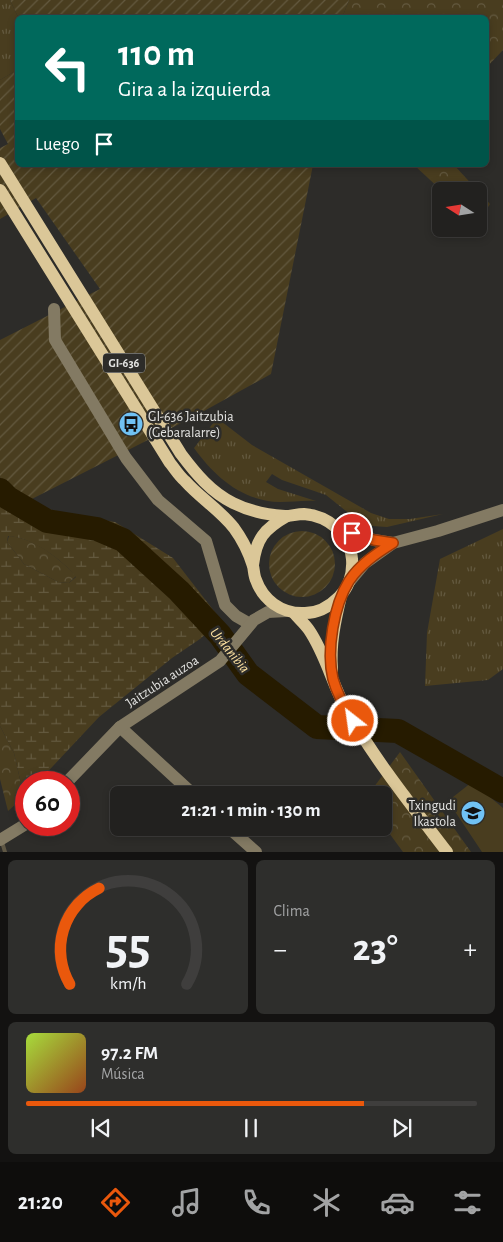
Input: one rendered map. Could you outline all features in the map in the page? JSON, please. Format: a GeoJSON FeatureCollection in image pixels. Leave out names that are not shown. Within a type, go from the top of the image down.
{"type":"FeatureCollection","features":[{"type":"Feature","properties":{"kind":"main road","name":"GI-636"},"geometry":{"type":"LineString","coordinates":[[0,163],[181,454],[195,472],[211,489],[234,503],[268,514],[287,516],[315,515],[327,520],[346,540],[351,553],[352,567],[350,581],[341,596],[320,611],[307,614],[290,612]]}},
{"type":"Feature","properties":{"kind":"main road","name":"GI-636"},"geometry":{"type":"LineString","coordinates":[[0,190],[170,463],[184,481],[234,528],[246,547],[253,565],[255,579],[261,592],[269,601],[290,612],[308,629],[333,677],[347,710],[393,780],[447,852]]}},
{"type":"Feature","properties":{"kind":"main road","name":"GI-636"},"geometry":{"type":"LineString","coordinates":[[253,565],[255,550],[262,535],[273,524],[287,516]]}},
{"type":"Feature","properties":{"kind":"main road","name":"GI-636"},"geometry":{"type":"LineString","coordinates":[[333,677],[332,644],[341,596]]}},
{"type":"Feature","properties":{"kind":"street"},"geometry":{"type":"LineString","coordinates":[[54,309],[55,340],[126,458],[158,500],[206,541],[225,605],[249,625]]}},
{"type":"Feature","properties":{"kind":"street"},"geometry":{"type":"LineString","coordinates":[[350,581],[365,563],[393,543],[503,510]]}},
{"type":"Feature","properties":{"kind":"street"},"geometry":{"type":"LineString","coordinates":[[336,528],[374,540],[393,543]]}},
{"type":"Feature","properties":{"kind":"street"},"geometry":{"type":"LineString","coordinates":[[249,625],[260,606],[261,592]]}},
{"type":"Feature","properties":{"kind":"street"},"geometry":{"type":"LineString","coordinates":[[249,625],[268,612],[290,612]]}},
{"type":"Feature","properties":{"kind":"street","name":"Jaitzubia auzoa"},"geometry":{"type":"LineString","coordinates":[[78,771],[120,727],[220,661],[249,625]]}},
{"type":"Feature","properties":{"kind":"street","name":"Jaitzubia auzoa"},"geometry":{"type":"LineString","coordinates":[[120,727],[184,786]]}},
{"type":"Feature","properties":{"kind":"street"},"geometry":{"type":"LineString","coordinates":[[0,840],[15,832]]}},
{"type":"Feature","properties":{"kind":"street"},"geometry":{"type":"LineString","coordinates":[[238,836],[256,852]]}},
{"type":"Feature","properties":{"kind":"green space"},"geometry":{"type":"Polygon","coordinates":[[[0,0],[10,0],[17,15],[15,15],[15,71],[0,80],[0,0]]]}},
{"type":"Feature","properties":{"kind":"green space"},"geometry":{"type":"Polygon","coordinates":[[[10,0],[349,0],[343,15],[17,15],[10,0]]]}},
{"type":"Feature","properties":{"kind":"green space"},"geometry":{"type":"Polygon","coordinates":[[[349,0],[503,0],[503,50],[489,65],[489,15],[343,15],[349,0]]]}},
{"type":"Feature","properties":{"kind":"green space"},"geometry":{"type":"Polygon","coordinates":[[[15,71],[15,167],[313,167],[271,374],[195,416],[26,502],[0,477],[0,340],[100,289],[36,198],[0,219],[0,148],[8,144],[0,129],[0,80],[15,71]]]}},
{"type":"Feature","properties":{"kind":"green space"},"geometry":{"type":"Polygon","coordinates":[[[416,167],[456,167],[470,182],[432,182],[416,167]]]}},
{"type":"Feature","properties":{"kind":"green space"},"geometry":{"type":"Polygon","coordinates":[[[217,418],[252,445],[371,513],[389,519],[410,519],[443,514],[387,527],[372,526],[356,519],[326,495],[282,480],[272,474],[266,482],[278,489],[316,501],[280,502],[266,501],[253,497],[220,478],[194,448],[217,418]]]}},
{"type":"Feature","properties":{"kind":"green space"},"geometry":{"type":"Polygon","coordinates":[[[0,477],[29,504],[76,516],[115,522],[173,558],[221,620],[200,639],[172,658],[99,717],[48,771],[18,771],[14,753],[0,726],[0,477]],[[8,536],[7,542],[24,564],[58,582],[69,583],[76,577],[54,556],[26,540],[8,536]]]}},
{"type":"Feature","properties":{"kind":"green space"},"geometry":{"type":"Polygon","coordinates":[[[503,529],[503,669],[488,680],[425,686],[427,633],[440,559],[503,529]]]}},
{"type":"Feature","properties":{"kind":"green space"},"geometry":{"type":"Polygon","coordinates":[[[302,531],[314,534],[325,541],[332,552],[335,564],[332,576],[325,587],[314,594],[302,597],[290,594],[279,587],[272,576],[269,564],[272,552],[279,541],[290,534],[302,531]]]}},
{"type":"Feature","properties":{"kind":"green space"},"geometry":{"type":"Polygon","coordinates":[[[9,536],[28,541],[46,550],[76,576],[69,583],[58,582],[24,564],[7,542],[9,536]]]}},
{"type":"Feature","properties":{"kind":"green space"},"geometry":{"type":"Polygon","coordinates":[[[0,726],[14,753],[18,771],[15,771],[15,805],[8,811],[0,779],[0,726]]]}},
{"type":"Feature","properties":{"kind":"green space"},"geometry":{"type":"Polygon","coordinates":[[[400,752],[471,852],[403,852],[391,836],[392,786],[375,786],[400,752]]]}},
{"type":"Feature","properties":{"kind":"green space"},"geometry":{"type":"Polygon","coordinates":[[[472,782],[503,808],[503,852],[482,852],[448,801],[472,782]]]}},
{"type":"Feature","properties":{"kind":"waterway","name":"Urdanibia"},"geometry":{"type":"LineString","coordinates":[[0,490],[8,498],[47,521],[97,529],[123,540],[179,591],[220,635],[248,674],[317,727],[398,731],[503,791]]}},
{"type":"Feature","properties":{"kind":"waterway"},"geometry":{"type":"LineString","coordinates":[[2,842],[5,852]]}},
{"type":"Feature","properties":{"kind":"place","name":"GI-636 Jaitzubia (Gebaralarre)"},"geometry":{"type":"Point","coordinates":[131,424]}},
{"type":"Feature","properties":{"kind":"place","name":"Txingudi Ikastola"},"geometry":{"type":"Point","coordinates":[473,813]}},
{"type":"Feature","properties":{"kind":"route"},"geometry":{"type":"LineString","coordinates":[[352,533],[374,540],[393,543],[375,554],[350,581],[341,596],[334,627],[331,660],[333,677],[341,699],[353,721]]}}]}
